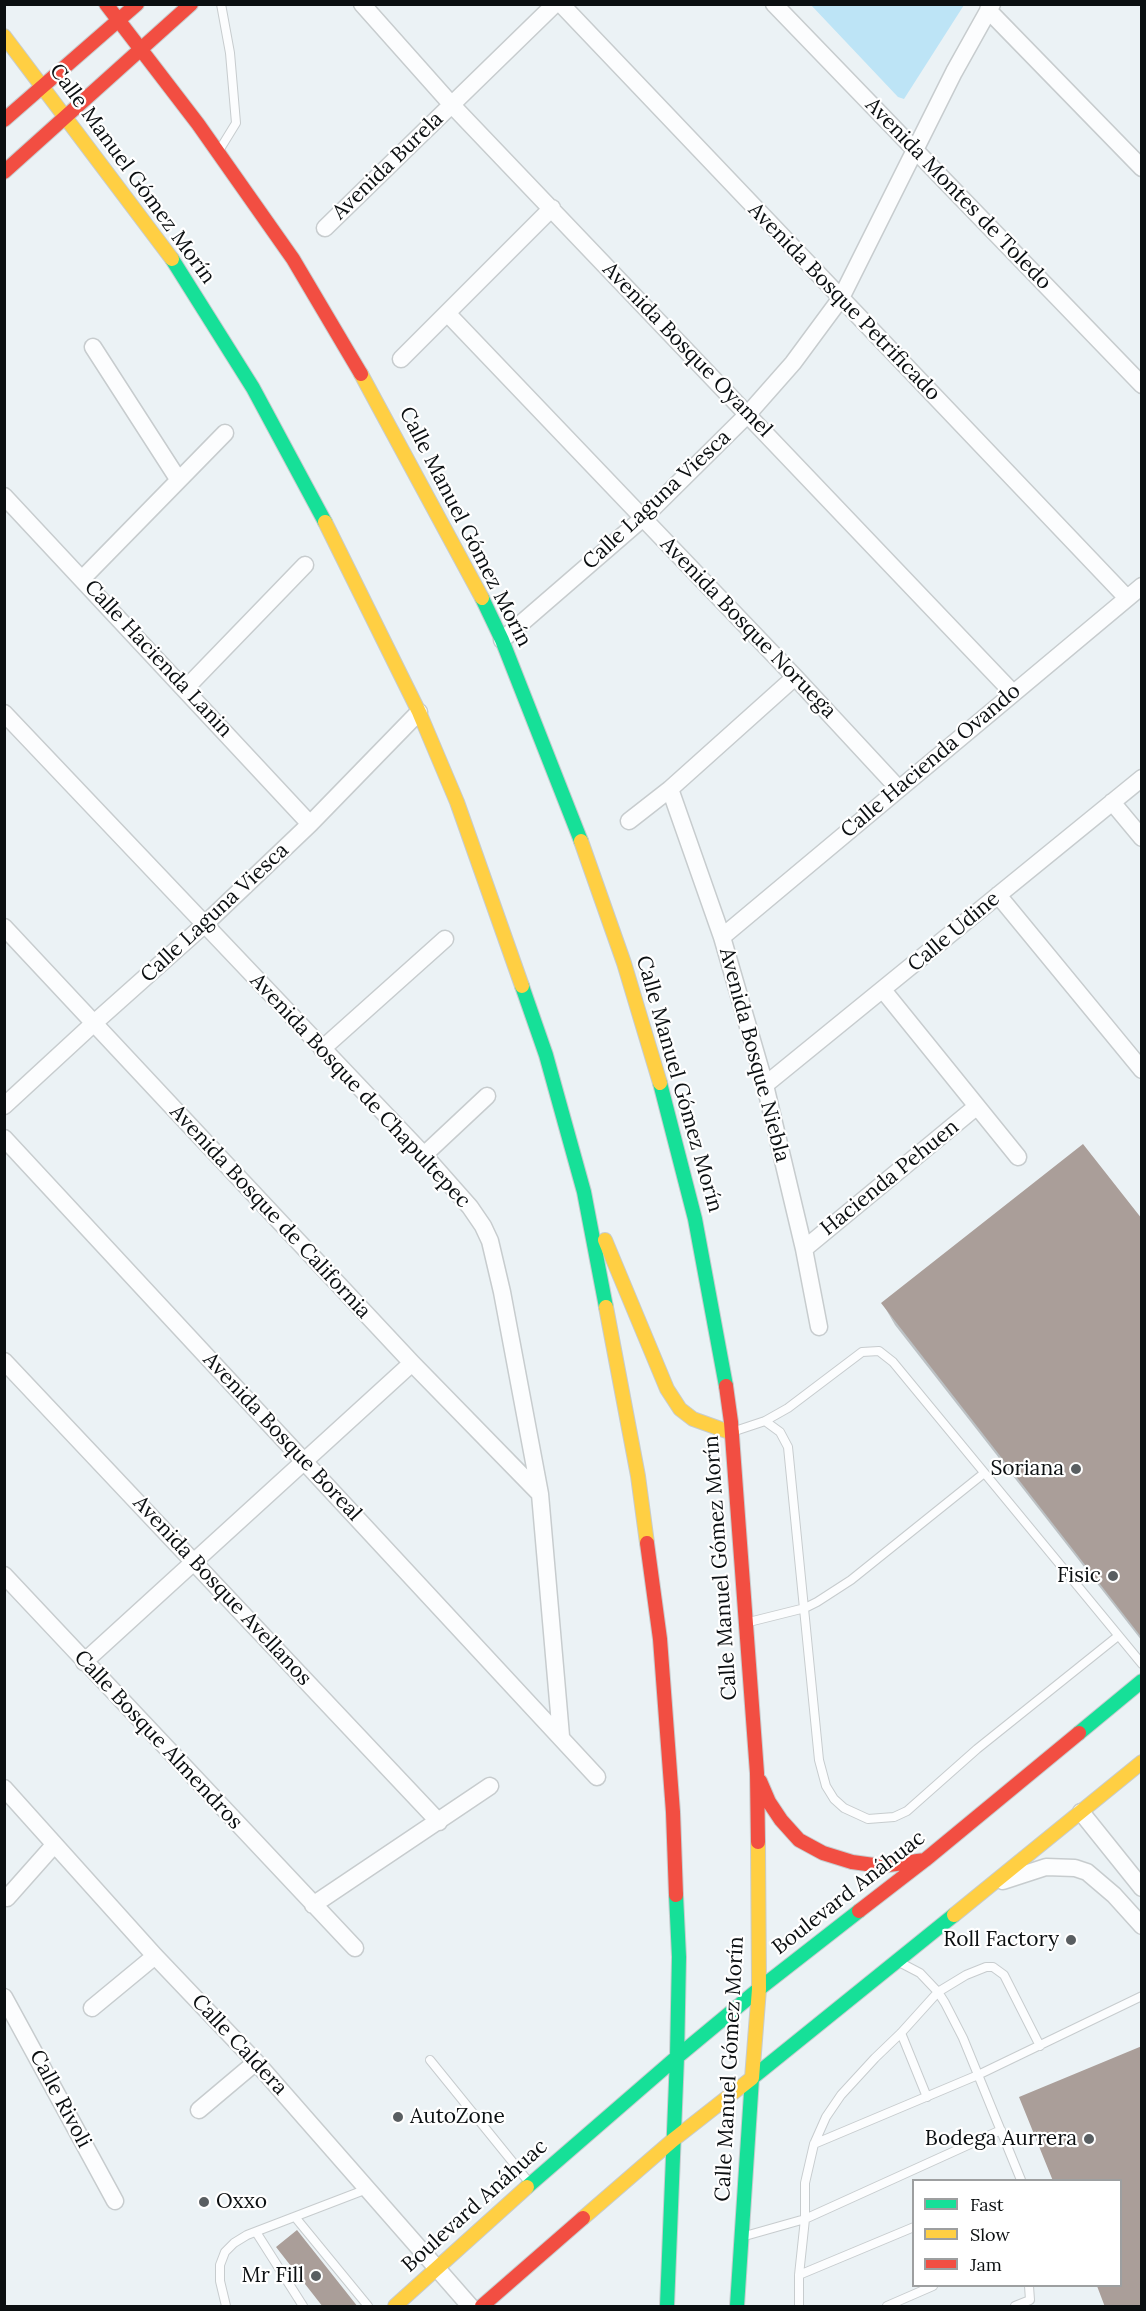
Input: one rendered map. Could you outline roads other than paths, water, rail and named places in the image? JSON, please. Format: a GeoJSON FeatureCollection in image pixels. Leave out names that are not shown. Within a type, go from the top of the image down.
{"type":"FeatureCollection","features":[{"type":"Feature","properties":{"kind":"main road","name":"Calle Manuel Gómez Morín"},"geometry":{"type":"LineString","coordinates":[[106,4],[218,152],[292,259],[344,342],[468,569],[502,640],[582,843],[651,1049],[695,1219],[721,1351],[732,1432],[757,1773],[759,1989],[737,2307]]}},
{"type":"Feature","properties":{"kind":"main road"},"geometry":{"type":"LineString","coordinates":[[4,120],[137,4]]}},
{"type":"Feature","properties":{"kind":"main road"},"geometry":{"type":"LineString","coordinates":[[4,172],[191,4]]}},
{"type":"Feature","properties":{"kind":"main road","name":"Calle Manuel Gómez Morín"},"geometry":{"type":"LineString","coordinates":[[4,36],[171,258],[247,379],[305,484],[419,712],[457,802],[517,967],[546,1055],[584,1192],[638,1476],[660,1639],[673,1812],[679,1957],[678,2057],[667,2307]]}},
{"type":"Feature","properties":{"kind":"main road"},"geometry":{"type":"LineString","coordinates":[[584,1192],[667,1389],[680,1409],[693,1419],[732,1432]]}},
{"type":"Feature","properties":{"kind":"main road","name":"Boulevard Anáhuac"},"geometry":{"type":"LineString","coordinates":[[395,2307],[436,2267],[530,2184],[759,1989],[925,1860],[1142,1681]]}},
{"type":"Feature","properties":{"kind":"main road"},"geometry":{"type":"LineString","coordinates":[[482,2307],[674,2140],[1142,1762]]}},
{"type":"Feature","properties":{"kind":"main road"},"geometry":{"type":"LineString","coordinates":[[757,1773],[769,1802],[781,1820],[799,1840],[823,1853],[852,1862],[881,1866],[925,1860]]}},
{"type":"Feature","properties":{"kind":"street","name":"Avenida Bosque Oyamel"},"geometry":{"type":"LineString","coordinates":[[362,4],[451,104],[1013,693]]}},
{"type":"Feature","properties":{"kind":"street","name":"Avenida Burela"},"geometry":{"type":"LineString","coordinates":[[325,228],[555,4]]}},
{"type":"Feature","properties":{"kind":"street","name":"Avenida Bosque Petrificado"},"geometry":{"type":"LineString","coordinates":[[561,4],[1127,598]]}},
{"type":"Feature","properties":{"kind":"street","name":"Avenida Montes de Toledo"},"geometry":{"type":"LineString","coordinates":[[774,4],[1142,385]]}},
{"type":"Feature","properties":{"kind":"street","name":"Calle Laguna Viesca"},"geometry":{"type":"LineString","coordinates":[[502,640],[643,518],[748,414],[793,363],[841,298],[915,149],[990,7]]}},
{"type":"Feature","properties":{"kind":"street"},"geometry":{"type":"LineString","coordinates":[[990,7],[1142,168]]}},
{"type":"Feature","properties":{"kind":"street"},"geometry":{"type":"LineString","coordinates":[[401,359],[552,208]]}},
{"type":"Feature","properties":{"kind":"street","name":"Avenida Bosque Noruega"},"geometry":{"type":"LineString","coordinates":[[447,313],[898,788]]}},
{"type":"Feature","properties":{"kind":"street"},"geometry":{"type":"LineString","coordinates":[[93,347],[178,479]]}},
{"type":"Feature","properties":{"kind":"street"},"geometry":{"type":"LineString","coordinates":[[83,578],[178,479],[225,434]]}},
{"type":"Feature","properties":{"kind":"street","name":"Calle Hacienda Lanin"},"geometry":{"type":"LineString","coordinates":[[4,496],[186,688],[310,824]]}},
{"type":"Feature","properties":{"kind":"street"},"geometry":{"type":"LineString","coordinates":[[186,688],[305,565]]}},
{"type":"Feature","properties":{"kind":"street","name":"Calle Hacienda Ovando"},"geometry":{"type":"LineString","coordinates":[[722,937],[1142,586]]}},
{"type":"Feature","properties":{"kind":"street"},"geometry":{"type":"LineString","coordinates":[[630,821],[670,789],[795,677]]}},
{"type":"Feature","properties":{"kind":"street","name":"Avenida Bosque de Chapultepec"},"geometry":{"type":"LineString","coordinates":[[4,712],[424,1155],[470,1207],[490,1241],[504,1302],[540,1494],[561,1736]]}},
{"type":"Feature","properties":{"kind":"street","name":"Calle Laguna Viesca"},"geometry":{"type":"LineString","coordinates":[[4,1106],[204,925],[310,824],[419,712]]}},
{"type":"Feature","properties":{"kind":"street","name":"Calle Udine"},"geometry":{"type":"LineString","coordinates":[[765,1085],[1142,778]]}},
{"type":"Feature","properties":{"kind":"street","name":"Avenida Bosque Niebla"},"geometry":{"type":"LineString","coordinates":[[670,789],[722,937],[765,1085],[804,1249],[819,1327]]}},
{"type":"Feature","properties":{"kind":"street"},"geometry":{"type":"LineString","coordinates":[[1112,802],[1142,838]]}},
{"type":"Feature","properties":{"kind":"street"},"geometry":{"type":"LineString","coordinates":[[998,895],[1142,1070]]}},
{"type":"Feature","properties":{"kind":"street","name":"Avenida Bosque de California"},"geometry":{"type":"LineString","coordinates":[[4,927],[412,1363],[540,1494]]}},
{"type":"Feature","properties":{"kind":"street"},"geometry":{"type":"LineString","coordinates":[[322,1049],[445,939]]}},
{"type":"Feature","properties":{"kind":"street"},"geometry":{"type":"LineString","coordinates":[[883,990],[1018,1157]]}},
{"type":"Feature","properties":{"kind":"street"},"geometry":{"type":"LineString","coordinates":[[424,1155],[487,1096]]}},
{"type":"Feature","properties":{"kind":"street","name":"Hacienda Pehuen"},"geometry":{"type":"LineString","coordinates":[[804,1249],[976,1107]]}},
{"type":"Feature","properties":{"kind":"street","name":"Avenida Bosque Boreal"},"geometry":{"type":"LineString","coordinates":[[4,1138],[597,1777]]}},
{"type":"Feature","properties":{"kind":"street","name":"Avenida Bosque Avellanos"},"geometry":{"type":"LineString","coordinates":[[4,1361],[439,1822]]}},
{"type":"Feature","properties":{"kind":"street"},"geometry":{"type":"LineString","coordinates":[[84,1662],[412,1363]]}},
{"type":"Feature","properties":{"kind":"street","name":"Calle Bosque Almendros"},"geometry":{"type":"LineString","coordinates":[[4,1575],[355,1948]]}},
{"type":"Feature","properties":{"kind":"street"},"geometry":{"type":"LineString","coordinates":[[313,1905],[439,1822],[489,1786]]}},
{"type":"Feature","properties":{"kind":"street","name":"Calle Caldera"},"geometry":{"type":"LineString","coordinates":[[4,1788],[155,1956],[256,2062],[470,2307]]}},
{"type":"Feature","properties":{"kind":"street"},"geometry":{"type":"LineString","coordinates":[[1081,1812],[1140,1882]]}},
{"type":"Feature","properties":{"kind":"street"},"geometry":{"type":"LineString","coordinates":[[7,1898],[54,1845]]}},
{"type":"Feature","properties":{"kind":"street"},"geometry":{"type":"LineString","coordinates":[[988,1887],[1046,1867],[1075,1868],[1088,1872],[1094,1877],[1142,1926]]}},
{"type":"Feature","properties":{"kind":"street"},"geometry":{"type":"LineString","coordinates":[[92,2008],[155,1956]]}},
{"type":"Feature","properties":{"kind":"street","name":"Calle Rivoli"},"geometry":{"type":"LineString","coordinates":[[4,1997],[115,2201]]}},
{"type":"Feature","properties":{"kind":"street"},"geometry":{"type":"LineString","coordinates":[[198,2109],[256,2062]]}},
{"type":"Feature","properties":{"kind":"lane"},"geometry":{"type":"LineString","coordinates":[[218,152],[236,123],[231,62],[221,4]]}},
{"type":"Feature","properties":{"kind":"lane"},"geometry":{"type":"LineString","coordinates":[[732,1432],[765,1420],[804,1397],[862,1352],[879,1350],[893,1362],[1142,1664]]}},
{"type":"Feature","properties":{"kind":"lane"},"geometry":{"type":"LineString","coordinates":[[765,1420],[780,1432],[788,1447],[819,1760],[826,1786],[834,1799],[844,1808],[868,1819],[888,1819],[907,1811],[977,1749],[1118,1636]]}},
{"type":"Feature","properties":{"kind":"lane"},"geometry":{"type":"LineString","coordinates":[[746,1622],[804,1608],[817,1602],[858,1574],[983,1473]]}},
{"type":"Feature","properties":{"kind":"lane"},"geometry":{"type":"LineString","coordinates":[[896,1961],[920,1973],[938,1992],[963,2038],[1020,2179]]}},
{"type":"Feature","properties":{"kind":"lane"},"geometry":{"type":"LineString","coordinates":[[799,2307],[799,2275],[806,2183],[814,2144],[826,2117],[841,2095],[938,1992],[966,1975],[986,1967],[999,1970],[1009,1983],[1040,2046]]}},
{"type":"Feature","properties":{"kind":"lane"},"geometry":{"type":"LineString","coordinates":[[814,2144],[978,2075],[1142,1996]]}},
{"type":"Feature","properties":{"kind":"lane"},"geometry":{"type":"LineString","coordinates":[[901,2033],[927,2097]]}},
{"type":"Feature","properties":{"kind":"lane"},"geometry":{"type":"LineString","coordinates":[[430,2060],[530,2184]]}},
{"type":"Feature","properties":{"kind":"lane"},"geometry":{"type":"LineString","coordinates":[[742,2237],[805,2219],[1001,2130]]}},
{"type":"Feature","properties":{"kind":"lane"},"geometry":{"type":"LineString","coordinates":[[226,2307],[220,2280],[220,2265],[225,2252],[234,2243],[256,2232],[368,2188]]}},
{"type":"Feature","properties":{"kind":"lane"},"geometry":{"type":"LineString","coordinates":[[295,2217],[368,2307]]}},
{"type":"Feature","properties":{"kind":"lane"},"geometry":{"type":"LineString","coordinates":[[799,2275],[912,2228]]}},
{"type":"Feature","properties":{"kind":"lane"},"geometry":{"type":"LineString","coordinates":[[256,2232],[303,2307]]}},
{"type":"Feature","properties":{"kind":"lane"},"geometry":{"type":"LineString","coordinates":[[887,2307],[931,2287]]}},
{"type":"Feature","properties":{"kind":"lane"},"geometry":{"type":"LineString","coordinates":[[1015,2307],[1031,2303],[1029,2287]]}},
{"type":"Feature","properties":{"kind":"place","name":"Soriana"},"geometry":{"type":"Point","coordinates":[1076,1469]}},
{"type":"Feature","properties":{"kind":"place","name":"Fisic"},"geometry":{"type":"Point","coordinates":[1113,1576]}},
{"type":"Feature","properties":{"kind":"place","name":"Roll Factory"},"geometry":{"type":"Point","coordinates":[1071,1940]}},
{"type":"Feature","properties":{"kind":"place","name":"AutoZone"},"geometry":{"type":"Point","coordinates":[398,2117]}},
{"type":"Feature","properties":{"kind":"place","name":"Bodega Aurrera"},"geometry":{"type":"Point","coordinates":[1089,2139]}},
{"type":"Feature","properties":{"kind":"place","name":"Oxxo"},"geometry":{"type":"Point","coordinates":[204,2202]}},
{"type":"Feature","properties":{"kind":"place","name":"Mr Fill"},"geometry":{"type":"Point","coordinates":[316,2276]}}]}
